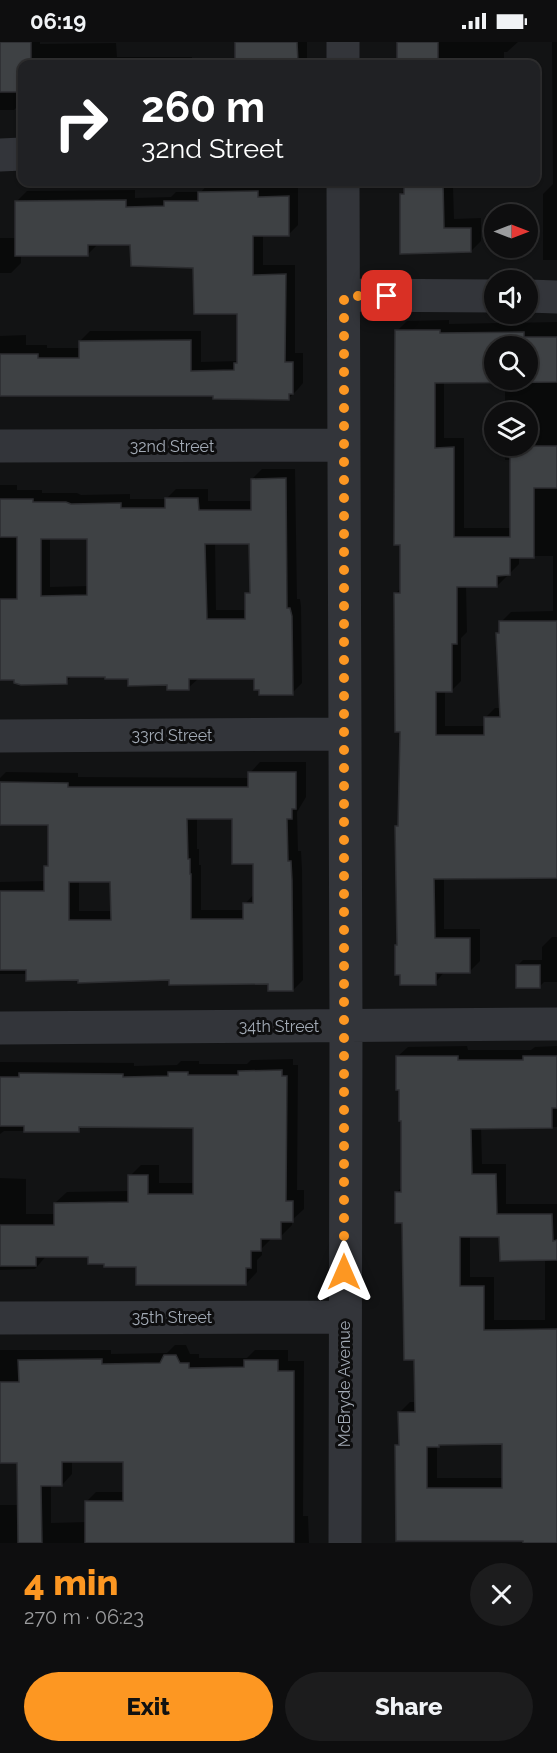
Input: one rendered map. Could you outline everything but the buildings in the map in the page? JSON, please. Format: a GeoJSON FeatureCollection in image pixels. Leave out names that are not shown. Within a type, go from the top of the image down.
{"type":"FeatureCollection","features":[{"type":"Feature","properties":{"kind":"street"},"geometry":{"type":"LineString","coordinates":[[343,42],[343,60]]}},
{"type":"Feature","properties":{"kind":"street"},"geometry":{"type":"LineString","coordinates":[[0,154],[18,154]]}},
{"type":"Feature","properties":{"kind":"street","name":"McBryde Avenue"},"geometry":{"type":"LineString","coordinates":[[343,186],[345,1543]]}},
{"type":"Feature","properties":{"kind":"street"},"geometry":{"type":"LineString","coordinates":[[344,296],[484,296]]}},
{"type":"Feature","properties":{"kind":"street"},"geometry":{"type":"LineString","coordinates":[[538,296],[557,297]]}},
{"type":"Feature","properties":{"kind":"street","name":"32nd Street"},"geometry":{"type":"LineString","coordinates":[[0,446],[343,445]]}},
{"type":"Feature","properties":{"kind":"street","name":"33rd Street"},"geometry":{"type":"LineString","coordinates":[[0,736],[345,734]]}},
{"type":"Feature","properties":{"kind":"street","name":"34th Street"},"geometry":{"type":"LineString","coordinates":[[0,1028],[557,1024]]}},
{"type":"Feature","properties":{"kind":"street","name":"35th Street"},"geometry":{"type":"LineString","coordinates":[[0,1318],[344,1317]]}},
{"type":"Feature","properties":{"kind":"route"},"geometry":{"type":"LineString","coordinates":[[344,1272],[346,1003],[344,296],[387,296]]}}]}
